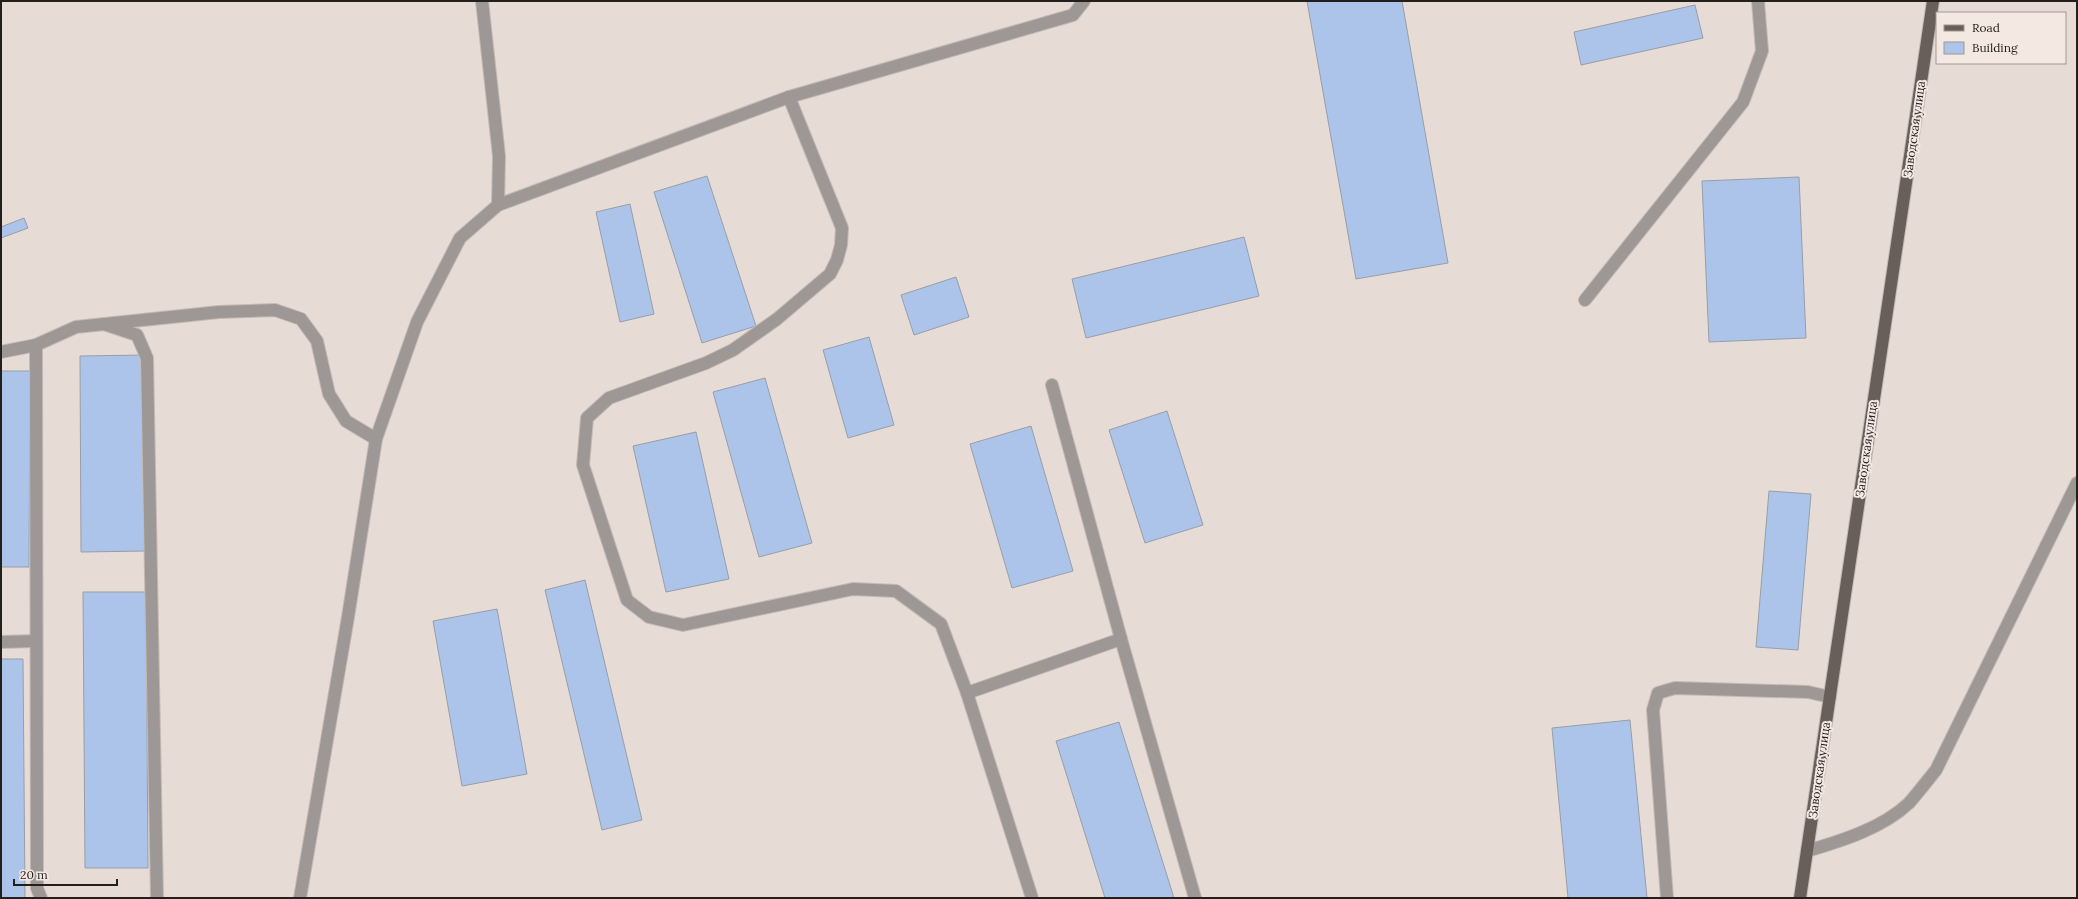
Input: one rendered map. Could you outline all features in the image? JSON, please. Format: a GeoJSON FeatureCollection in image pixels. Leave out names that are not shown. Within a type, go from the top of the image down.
{"type":"FeatureCollection","features":[{"type":"Feature","properties":{"kind":"main road","name":"Заводская улица"},"geometry":{"type":"LineString","coordinates":[[1800,898],[1933,1]]}},
{"type":"Feature","properties":{"kind":"street"},"geometry":{"type":"LineString","coordinates":[[482,1],[499,156],[498,206]]}},
{"type":"Feature","properties":{"kind":"street"},"geometry":{"type":"LineString","coordinates":[[300,898],[376,439],[417,322],[460,238],[498,206],[789,97],[1073,15],[1084,1]]}},
{"type":"Feature","properties":{"kind":"street"},"geometry":{"type":"LineString","coordinates":[[1584,300],[1743,102],[1762,51],[1758,1]]}},
{"type":"Feature","properties":{"kind":"street"},"geometry":{"type":"LineString","coordinates":[[789,97],[842,228],[841,245],[837,260],[830,274],[777,319],[733,350],[706,363],[609,398],[587,418],[583,465],[627,600],[648,618],[683,625],[853,589],[896,591],[941,624],[967,693],[1032,898]]}},
{"type":"Feature","properties":{"kind":"street"},"geometry":{"type":"LineString","coordinates":[[1,352],[36,345],[76,327],[219,312],[275,310],[302,319],[317,340],[329,394],[346,421],[376,439]]}},
{"type":"Feature","properties":{"kind":"street"},"geometry":{"type":"LineString","coordinates":[[104,324],[137,335],[147,358],[157,898]]}},
{"type":"Feature","properties":{"kind":"street"},"geometry":{"type":"LineString","coordinates":[[36,345],[37,888],[41,898]]}},
{"type":"Feature","properties":{"kind":"street"},"geometry":{"type":"LineString","coordinates":[[1052,385],[1121,639],[1195,898]]}},
{"type":"Feature","properties":{"kind":"street"},"geometry":{"type":"LineString","coordinates":[[1807,851],[1845,840],[1887,819],[1908,803],[1936,770],[2077,483]]}},
{"type":"Feature","properties":{"kind":"street"},"geometry":{"type":"LineString","coordinates":[[967,693],[1121,639]]}},
{"type":"Feature","properties":{"kind":"street"},"geometry":{"type":"LineString","coordinates":[[1,642],[36,642]]}},
{"type":"Feature","properties":{"kind":"street"},"geometry":{"type":"LineString","coordinates":[[1667,898],[1653,710],[1658,693],[1675,688],[1808,692],[1830,697]]}},
{"type":"Feature","properties":{"kind":"building"},"geometry":{"type":"Polygon","coordinates":[[[1307,1],[1402,1],[1448,263],[1356,279],[1307,1]]]}},
{"type":"Feature","properties":{"kind":"building"},"geometry":{"type":"Polygon","coordinates":[[[1695,5],[1703,38],[1581,65],[1574,32],[1695,5]]]}},
{"type":"Feature","properties":{"kind":"building"},"geometry":{"type":"Polygon","coordinates":[[[707,176],[756,326],[702,343],[654,192],[707,176]]]}},
{"type":"Feature","properties":{"kind":"building"},"geometry":{"type":"Polygon","coordinates":[[[1799,177],[1806,338],[1709,342],[1702,181],[1799,177]]]}},
{"type":"Feature","properties":{"kind":"building"},"geometry":{"type":"Polygon","coordinates":[[[630,204],[654,314],[620,322],[596,212],[630,204]]]}},
{"type":"Feature","properties":{"kind":"building"},"geometry":{"type":"Polygon","coordinates":[[[24,218],[28,228],[1,238],[1,227],[24,218]]]}},
{"type":"Feature","properties":{"kind":"building"},"geometry":{"type":"Polygon","coordinates":[[[1244,237],[1259,296],[1086,338],[1072,279],[1244,237]]]}},
{"type":"Feature","properties":{"kind":"building"},"geometry":{"type":"Polygon","coordinates":[[[956,277],[969,317],[914,335],[901,295],[956,277]]]}},
{"type":"Feature","properties":{"kind":"building"},"geometry":{"type":"Polygon","coordinates":[[[869,337],[894,425],[848,438],[823,350],[869,337]]]}},
{"type":"Feature","properties":{"kind":"building"},"geometry":{"type":"Polygon","coordinates":[[[144,355],[146,551],[81,552],[80,356],[144,355]]]}},
{"type":"Feature","properties":{"kind":"building"},"geometry":{"type":"Polygon","coordinates":[[[1,371],[30,371],[29,567],[1,567],[1,371]]]}},
{"type":"Feature","properties":{"kind":"building"},"geometry":{"type":"Polygon","coordinates":[[[765,378],[812,543],[759,557],[713,392],[765,378]]]}},
{"type":"Feature","properties":{"kind":"building"},"geometry":{"type":"Polygon","coordinates":[[[1167,411],[1203,525],[1145,543],[1109,430],[1167,411]]]}},
{"type":"Feature","properties":{"kind":"building"},"geometry":{"type":"Polygon","coordinates":[[[1031,426],[1073,571],[1012,588],[970,444],[1031,426]]]}},
{"type":"Feature","properties":{"kind":"building"},"geometry":{"type":"Polygon","coordinates":[[[696,432],[729,579],[666,592],[633,446],[696,432]]]}},
{"type":"Feature","properties":{"kind":"building"},"geometry":{"type":"Polygon","coordinates":[[[1769,491],[1811,494],[1798,650],[1756,647],[1769,491]]]}},
{"type":"Feature","properties":{"kind":"building"},"geometry":{"type":"Polygon","coordinates":[[[585,580],[642,820],[602,830],[545,590],[585,580]]]}},
{"type":"Feature","properties":{"kind":"building"},"geometry":{"type":"Polygon","coordinates":[[[83,592],[146,592],[148,868],[85,868],[83,592]]]}},
{"type":"Feature","properties":{"kind":"building"},"geometry":{"type":"Polygon","coordinates":[[[497,609],[527,774],[462,786],[433,621],[497,609]]]}},
{"type":"Feature","properties":{"kind":"building"},"geometry":{"type":"Polygon","coordinates":[[[1,659],[23,659],[25,898],[1,898],[1,659]]]}},
{"type":"Feature","properties":{"kind":"building"},"geometry":{"type":"Polygon","coordinates":[[[1630,720],[1647,898],[1568,898],[1552,728],[1630,720]]]}},
{"type":"Feature","properties":{"kind":"building"},"geometry":{"type":"Polygon","coordinates":[[[1119,722],[1174,898],[1105,898],[1056,741],[1119,722]]]}}]}
